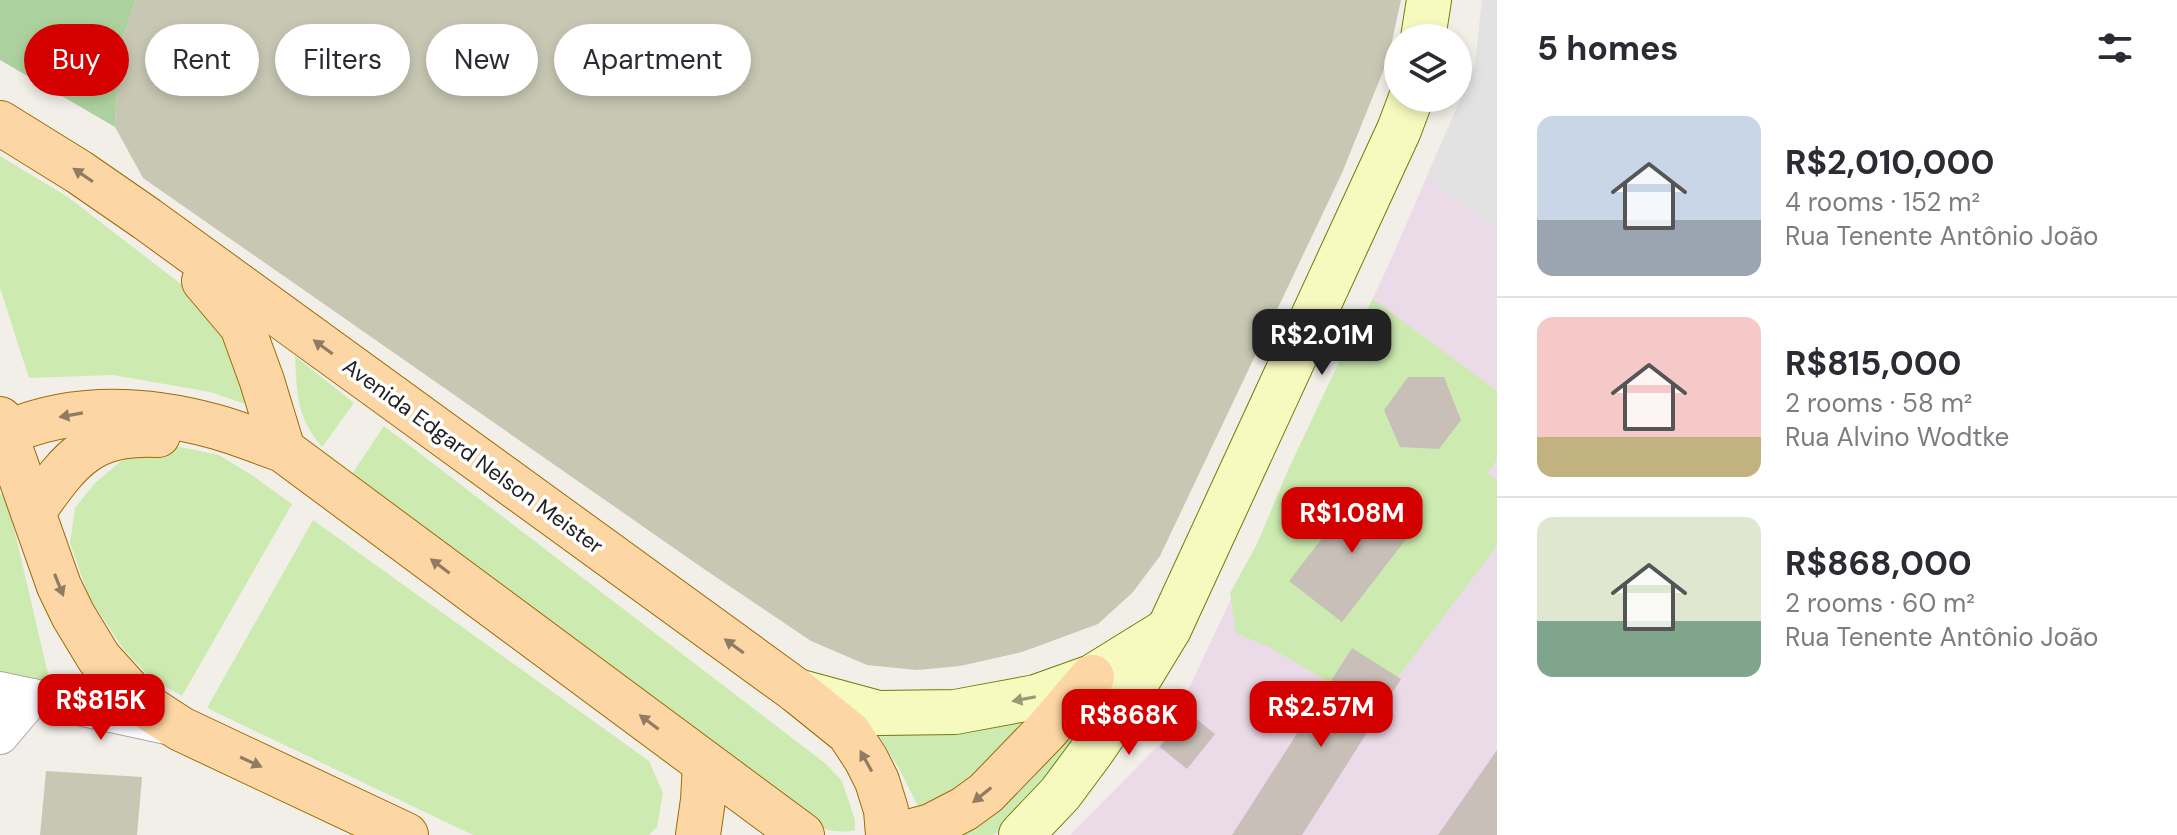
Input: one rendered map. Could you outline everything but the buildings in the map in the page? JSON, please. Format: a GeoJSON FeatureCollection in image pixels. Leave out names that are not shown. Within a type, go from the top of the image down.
{"type":"FeatureCollection","features":[{"type":"Feature","properties":{"kind":"main road","name":"Avenida Edgard Nelson Meister"},"geometry":{"type":"LineString","coordinates":[[0,123],[147,219],[797,691],[849,733],[866,759],[886,810],[888,835]]}},
{"type":"Feature","properties":{"kind":"main road"},"geometry":{"type":"LineString","coordinates":[[147,219],[242,326],[283,450]]}},
{"type":"Feature","properties":{"kind":"main road"},"geometry":{"type":"LineString","coordinates":[[406,835],[181,729],[138,701],[99,658],[73,615],[59,586],[2,430],[79,412],[119,411],[160,414],[214,426],[283,450],[802,835]]}},
{"type":"Feature","properties":{"kind":"main road"},"geometry":{"type":"LineString","coordinates":[[33,512],[70,462],[92,445],[130,434],[185,436],[283,450]]}},
{"type":"Feature","properties":{"kind":"main road"},"geometry":{"type":"LineString","coordinates":[[897,835],[931,826],[964,809],[986,793],[1046,731],[1092,677]]}},
{"type":"Feature","properties":{"kind":"main road"},"geometry":{"type":"LineString","coordinates":[[698,835],[705,764]]}},
{"type":"Feature","properties":{"kind":"street"},"geometry":{"type":"LineString","coordinates":[[1425,24],[1429,0]]}},
{"type":"Feature","properties":{"kind":"street"},"geometry":{"type":"LineString","coordinates":[[1021,835],[1060,794],[1092,751],[1169,629],[1405,112]]}},
{"type":"Feature","properties":{"kind":"street"},"geometry":{"type":"LineString","coordinates":[[797,691],[878,713],[955,712],[1036,697],[1092,677],[1169,629]]}},
{"type":"Feature","properties":{"kind":"street"},"geometry":{"type":"LineString","coordinates":[[0,736],[16,694],[181,729]]}},
{"type":"Feature","properties":{"kind":"shaded area"},"geometry":{"type":"Polygon","coordinates":[[[136,0],[1401,0],[1396,24],[1384,24],[1384,69],[1342,173],[1160,556],[1133,592],[1098,624],[1022,652],[960,666],[917,670],[867,665],[811,641],[143,178],[115,127],[117,96],[129,96],[128,24],[136,0]]]}},
{"type":"Feature","properties":{"kind":"shaded area"},"geometry":{"type":"Polygon","coordinates":[[[1482,0],[1497,0],[1497,835],[1070,835],[1165,739],[1388,266],[1455,112],[1472,112],[1472,73],[1482,0]]]}},
{"type":"Feature","properties":{"kind":"shaded area"},"geometry":{"type":"Polygon","coordinates":[[[1482,0],[1497,0],[1497,216],[1490,226],[1427,176],[1455,112],[1472,112],[1472,73],[1482,0]]]}},
{"type":"Feature","properties":{"kind":"shaded area"},"geometry":{"type":"Polygon","coordinates":[[[46,771],[142,777],[137,835],[40,835],[46,771]]]}},
{"type":"Feature","properties":{"kind":"green space"},"geometry":{"type":"Polygon","coordinates":[[[0,0],[136,0],[128,24],[24,24],[24,74],[0,60],[0,0]]]}},
{"type":"Feature","properties":{"kind":"green space"},"geometry":{"type":"Polygon","coordinates":[[[62,96],[117,96],[115,127],[62,96]]]}},
{"type":"Feature","properties":{"kind":"green space"},"geometry":{"type":"Polygon","coordinates":[[[0,156],[68,197],[186,288],[216,325],[235,364],[245,404],[210,392],[113,375],[29,378],[0,288],[0,156]]]}},
{"type":"Feature","properties":{"kind":"green space"},"geometry":{"type":"Polygon","coordinates":[[[1373,299],[1497,391],[1497,459],[1487,474],[1497,480],[1497,546],[1384,695],[1330,683],[1269,647],[1236,633],[1230,593],[1258,542],[1339,362],[1373,299]]]}},
{"type":"Feature","properties":{"kind":"green space"},"geometry":{"type":"Polygon","coordinates":[[[295,356],[354,403],[322,447],[303,415],[295,356]]]}},
{"type":"Feature","properties":{"kind":"green space"},"geometry":{"type":"Polygon","coordinates":[[[384,426],[826,764],[842,781],[855,820],[855,830],[824,829],[795,815],[352,474],[384,426]]]}},
{"type":"Feature","properties":{"kind":"green space"},"geometry":{"type":"Polygon","coordinates":[[[175,446],[219,455],[292,504],[182,696],[150,677],[124,650],[89,597],[70,543],[75,508],[94,484],[121,461],[153,449],[175,446]]]}},
{"type":"Feature","properties":{"kind":"green space"},"geometry":{"type":"Polygon","coordinates":[[[0,494],[5,496],[9,507],[51,687],[0,676],[0,494]]]}},
{"type":"Feature","properties":{"kind":"green space"},"geometry":{"type":"Polygon","coordinates":[[[313,520],[649,761],[663,793],[657,827],[649,835],[473,835],[207,708],[313,520]]]}},
{"type":"Feature","properties":{"kind":"green space"},"geometry":{"type":"Polygon","coordinates":[[[1050,706],[1000,761],[921,812],[871,722],[1050,706]]]}},
{"type":"Feature","properties":{"kind":"green space"},"geometry":{"type":"Polygon","coordinates":[[[1083,726],[1035,799],[999,832],[993,835],[947,835],[1074,728],[1083,726]]]}}]}
